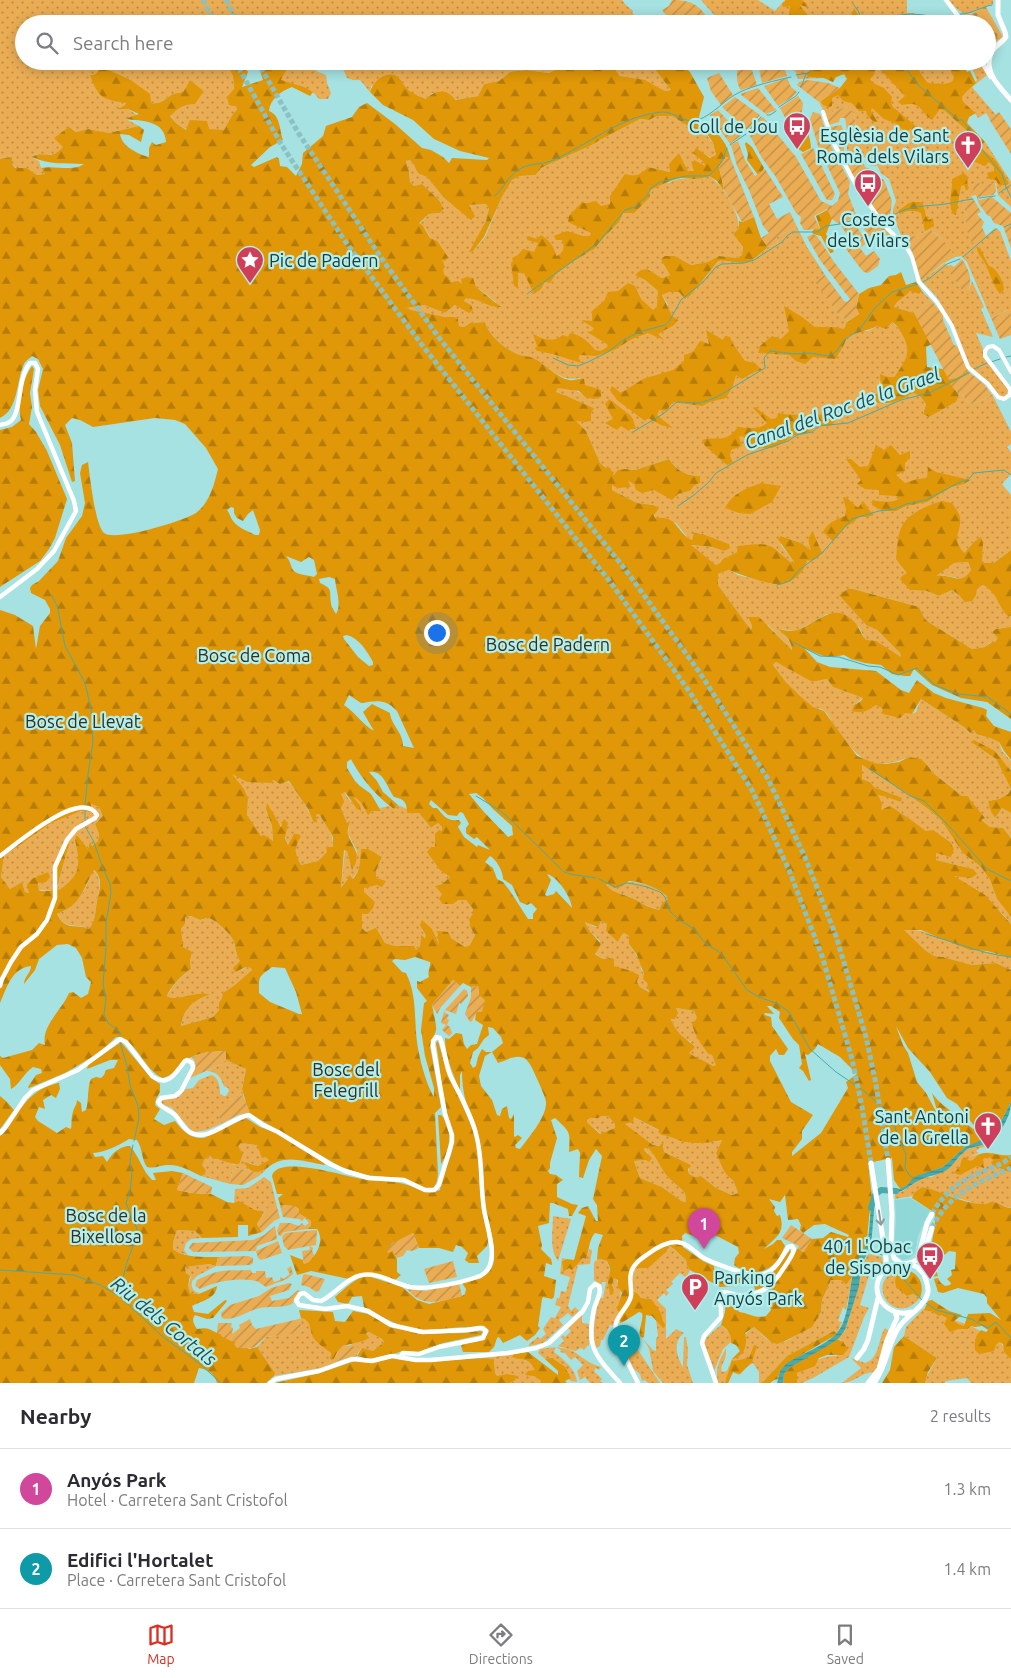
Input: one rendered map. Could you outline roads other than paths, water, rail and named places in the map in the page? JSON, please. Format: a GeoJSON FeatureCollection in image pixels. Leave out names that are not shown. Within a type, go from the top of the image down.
{"type":"FeatureCollection","features":[{"type":"Feature","properties":{"kind":"main road"},"geometry":{"type":"LineString","coordinates":[[946,0],[957,15]]}},
{"type":"Feature","properties":{"kind":"main road"},"geometry":{"type":"LineString","coordinates":[[998,4],[998,15],[1010,40],[1000,43]]}},
{"type":"Feature","properties":{"kind":"main road"},"geometry":{"type":"LineString","coordinates":[[996,47],[1006,37],[1003,26]]}},
{"type":"Feature","properties":{"kind":"main road"},"geometry":{"type":"LineString","coordinates":[[987,70],[1011,100]]}},
{"type":"Feature","properties":{"kind":"main road"},"geometry":{"type":"LineString","coordinates":[[990,70],[992,77]]}},
{"type":"Feature","properties":{"kind":"main road"},"geometry":{"type":"LineString","coordinates":[[0,425],[11,421],[15,415],[23,376],[28,364],[34,362],[37,364],[38,369],[35,398],[37,412],[74,501],[76,511],[54,551],[37,569],[0,597]]}},
{"type":"Feature","properties":{"kind":"main road"},"geometry":{"type":"LineString","coordinates":[[0,856],[34,830],[65,812],[85,807],[96,812],[95,818],[76,829],[64,845],[54,867],[55,898],[47,920],[37,934],[22,947],[0,986]]}},
{"type":"Feature","properties":{"kind":"main road"},"geometry":{"type":"LineString","coordinates":[[0,1133],[33,1090],[78,1070],[120,1039],[126,1042],[152,1076],[158,1080],[162,1081],[170,1078],[185,1062],[188,1060],[192,1062],[193,1068],[181,1091],[175,1096],[161,1098],[158,1102],[160,1106],[174,1114],[191,1133],[197,1135],[205,1134],[249,1115],[263,1125],[345,1171],[369,1178],[404,1180],[425,1190],[434,1190],[439,1185],[452,1142],[433,1046],[433,1041],[438,1037],[442,1041],[448,1069],[477,1135],[482,1167],[484,1209],[490,1233],[492,1259],[490,1266],[476,1278],[427,1288],[410,1287],[375,1276],[363,1275],[351,1280],[321,1301],[313,1300],[304,1293],[300,1294],[297,1298],[298,1304],[302,1306],[328,1310],[343,1306],[354,1308],[373,1313],[391,1325],[423,1332],[479,1328],[483,1328],[486,1331],[483,1338],[439,1347],[420,1354],[403,1353],[400,1356]]}},
{"type":"Feature","properties":{"kind":"main road"},"geometry":{"type":"LineString","coordinates":[[888,1160],[892,1213],[891,1246],[894,1258],[900,1263]]}},
{"type":"Feature","properties":{"kind":"main road"},"geometry":{"type":"LineString","coordinates":[[871,1163],[885,1250],[885,1270]]}},
{"type":"Feature","properties":{"kind":"main road"},"geometry":{"type":"LineString","coordinates":[[857,1358],[866,1344],[874,1317],[878,1295],[878,1281],[885,1270],[892,1265],[914,1262],[920,1256],[932,1214]]}},
{"type":"Feature","properties":{"kind":"main road"},"geometry":{"type":"LineString","coordinates":[[868,1383],[879,1369],[887,1340],[898,1324],[922,1304],[927,1295],[928,1286],[923,1269],[932,1228]]}},
{"type":"Feature","properties":{"kind":"main road"},"geometry":{"type":"LineString","coordinates":[[638,1383],[617,1336],[616,1327],[618,1319],[631,1297],[631,1275],[636,1264],[657,1248],[676,1242],[687,1246],[704,1258],[717,1264],[760,1276],[778,1264],[788,1247],[792,1246],[794,1249],[793,1253],[769,1288],[741,1295],[721,1292],[718,1295],[722,1309],[721,1317],[704,1336],[702,1343],[716,1383]]}},
{"type":"Feature","properties":{"kind":"main road"},"geometry":{"type":"LineString","coordinates":[[908,1263],[917,1267],[925,1277]]}},
{"type":"Feature","properties":{"kind":"main road"},"geometry":{"type":"LineString","coordinates":[[270,1383],[276,1379],[319,1371],[350,1359],[367,1361],[388,1356],[400,1356],[421,1360],[508,1353],[544,1346],[584,1311],[593,1284],[597,1284],[600,1290],[594,1311],[592,1346],[598,1357],[620,1383]]}},
{"type":"Feature","properties":{"kind":"main road"},"geometry":{"type":"LineString","coordinates":[[878,1295],[882,1303],[895,1312],[914,1311]]}},
{"type":"Feature","properties":{"kind":"main road"},"geometry":{"type":"LineString","coordinates":[[874,1317],[881,1309],[888,1308]]}},
{"type":"Feature","properties":{"kind":"main road"},"geometry":{"type":"LineString","coordinates":[[874,1383],[882,1370],[898,1324],[895,1312]]}},
{"type":"Feature","properties":{"kind":"street"},"geometry":{"type":"LineString","coordinates":[[822,112],[833,142],[856,185],[882,224],[909,252],[919,282],[947,317],[968,367],[988,384],[998,397],[1007,398],[1010,395],[1010,390],[985,356],[985,351],[988,347],[993,346],[999,350],[1011,372]]}},
{"type":"Feature","properties":{"kind":"waterway"},"geometry":{"type":"LineString","coordinates":[[853,4],[860,15]]}},
{"type":"Feature","properties":{"kind":"waterway"},"geometry":{"type":"LineString","coordinates":[[960,14],[992,5]]}},
{"type":"Feature","properties":{"kind":"waterway"},"geometry":{"type":"LineString","coordinates":[[901,15],[924,15]]}},
{"type":"Feature","properties":{"kind":"waterway"},"geometry":{"type":"LineString","coordinates":[[796,75],[808,73],[812,70]]}},
{"type":"Feature","properties":{"kind":"waterway"},"geometry":{"type":"LineString","coordinates":[[907,70],[918,85],[959,120],[962,120],[979,142],[978,145],[1002,174],[1011,197]]}},
{"type":"Feature","properties":{"kind":"waterway"},"geometry":{"type":"LineString","coordinates":[[801,87],[806,74]]}},
{"type":"Feature","properties":{"kind":"waterway"},"geometry":{"type":"LineString","coordinates":[[495,196],[518,170],[530,165],[551,161],[632,119],[667,112],[689,121],[698,120],[740,92],[758,85],[791,77]]}},
{"type":"Feature","properties":{"kind":"waterway"},"geometry":{"type":"LineString","coordinates":[[779,107],[799,92]]}},
{"type":"Feature","properties":{"kind":"waterway"},"geometry":{"type":"LineString","coordinates":[[767,115],[776,111]]}},
{"type":"Feature","properties":{"kind":"waterway"},"geometry":{"type":"LineString","coordinates":[[748,131],[761,117]]}},
{"type":"Feature","properties":{"kind":"waterway"},"geometry":{"type":"LineString","coordinates":[[730,145],[746,134]]}},
{"type":"Feature","properties":{"kind":"waterway"},"geometry":{"type":"LineString","coordinates":[[527,294],[598,243],[625,210],[635,207],[647,196],[651,188],[660,182],[686,176],[709,176],[721,163],[727,148]]}},
{"type":"Feature","properties":{"kind":"waterway"},"geometry":{"type":"LineString","coordinates":[[999,193],[1011,185]]}},
{"type":"Feature","properties":{"kind":"waterway"},"geometry":{"type":"LineString","coordinates":[[979,198],[995,196]]}},
{"type":"Feature","properties":{"kind":"waterway"},"geometry":{"type":"LineString","coordinates":[[893,215],[913,207],[948,204],[973,199]]}},
{"type":"Feature","properties":{"kind":"waterway"},"geometry":{"type":"LineString","coordinates":[[879,217],[890,216]]}},
{"type":"Feature","properties":{"kind":"waterway"},"geometry":{"type":"LineString","coordinates":[[862,219],[874,218]]}},
{"type":"Feature","properties":{"kind":"waterway"},"geometry":{"type":"LineString","coordinates":[[553,358],[568,365],[578,366],[588,362],[608,352],[622,341],[639,332],[665,325],[670,320],[681,300],[703,282],[716,267],[722,264],[744,263],[754,260],[782,242],[793,232],[817,232],[826,226],[857,219]]}},
{"type":"Feature","properties":{"kind":"waterway"},"geometry":{"type":"LineString","coordinates":[[1004,227],[1011,224]]}},
{"type":"Feature","properties":{"kind":"waterway"},"geometry":{"type":"LineString","coordinates":[[963,257],[997,229]]}},
{"type":"Feature","properties":{"kind":"waterway"},"geometry":{"type":"LineString","coordinates":[[923,282],[947,264],[960,259]]}},
{"type":"Feature","properties":{"kind":"waterway"},"geometry":{"type":"LineString","coordinates":[[633,432],[663,414],[677,402],[700,403],[717,397],[765,368],[764,358],[770,351],[828,356],[837,351],[843,341],[860,329],[874,309],[892,292],[918,284]]}},
{"type":"Feature","properties":{"kind":"waterway","name":"Canal del Roc de la Grael"},"geometry":{"type":"LineString","coordinates":[[1006,357],[1011,356]]}},
{"type":"Feature","properties":{"kind":"waterway","name":"Canal del Roc de la Grael"},"geometry":{"type":"LineString","coordinates":[[991,362],[1000,359]]}},
{"type":"Feature","properties":{"kind":"waterway","name":"Canal del Roc de la Grael"},"geometry":{"type":"LineString","coordinates":[[974,369],[987,363]]}},
{"type":"Feature","properties":{"kind":"waterway","name":"Canal del Roc de la Grael"},"geometry":{"type":"LineString","coordinates":[[678,506],[709,482],[716,473],[747,455],[788,441],[797,435],[812,432],[819,426],[848,423],[901,400],[929,393],[969,373]]}},
{"type":"Feature","properties":{"kind":"waterway"},"geometry":{"type":"LineString","coordinates":[[777,585],[790,581],[799,570],[822,553],[852,519],[926,500],[960,482],[968,480],[974,473],[1004,470],[1011,475]]}},
{"type":"Feature","properties":{"kind":"waterway"},"geometry":{"type":"LineString","coordinates":[[51,595],[57,605],[65,646],[85,683],[91,709],[93,742],[85,805]]}},
{"type":"Feature","properties":{"kind":"waterway"},"geometry":{"type":"LineString","coordinates":[[793,642],[820,656],[839,657],[868,666],[880,667],[898,675],[917,668],[935,685],[958,694],[988,697],[1011,714]]}},
{"type":"Feature","properties":{"kind":"waterway"},"geometry":{"type":"LineString","coordinates":[[870,769],[910,796],[924,801],[987,869],[1011,881]]}},
{"type":"Feature","properties":{"kind":"waterway"},"geometry":{"type":"LineString","coordinates":[[476,796],[510,819],[564,872],[596,878]]}},
{"type":"Feature","properties":{"kind":"waterway"},"geometry":{"type":"LineString","coordinates":[[85,810],[85,821]]}},
{"type":"Feature","properties":{"kind":"waterway"},"geometry":{"type":"LineString","coordinates":[[85,826],[94,842],[110,884],[111,893],[106,923],[103,984],[106,999],[104,1014],[108,1023],[120,1032],[120,1038]]}},
{"type":"Feature","properties":{"kind":"waterway"},"geometry":{"type":"LineString","coordinates":[[599,879],[615,887],[627,883],[660,892],[665,897],[669,910],[679,920],[693,928],[706,944],[723,956],[747,990],[778,1004],[789,1012],[810,1049],[836,1072],[864,1091],[886,1111],[894,1123],[898,1138],[906,1154],[905,1168],[914,1179]]}},
{"type":"Feature","properties":{"kind":"waterway"},"geometry":{"type":"LineString","coordinates":[[926,934],[979,951],[1011,957]]}},
{"type":"Feature","properties":{"kind":"waterway"},"geometry":{"type":"LineString","coordinates":[[120,1042],[130,1085],[138,1106],[139,1118],[134,1141]]}},
{"type":"Feature","properties":{"kind":"waterway"},"geometry":{"type":"LineString","coordinates":[[119,1295],[126,1265],[137,1235],[137,1229],[126,1203],[130,1191],[132,1174],[130,1161],[133,1145]]}},
{"type":"Feature","properties":{"kind":"waterway"},"geometry":{"type":"LineString","coordinates":[[871,1208],[875,1195],[881,1190],[896,1191]]}},
{"type":"Feature","properties":{"kind":"waterway"},"geometry":{"type":"LineString","coordinates":[[869,1249],[882,1255]]}},
{"type":"Feature","properties":{"kind":"waterway"},"geometry":{"type":"LineString","coordinates":[[899,1269],[905,1281],[923,1301]]}},
{"type":"Feature","properties":{"kind":"waterway","name":"Riu dels Cortals"},"geometry":{"type":"LineString","coordinates":[[0,1270],[74,1275],[100,1285],[119,1296],[162,1336],[200,1364],[221,1383]]}},
{"type":"Feature","properties":{"kind":"waterway"},"geometry":{"type":"LineString","coordinates":[[926,1303],[936,1310],[971,1319],[988,1328],[996,1322],[1011,1338]]}},
{"type":"Feature","properties":{"kind":"tunnel"},"geometry":{"type":"LineString","coordinates":[[203,0],[210,15]]}},
{"type":"Feature","properties":{"kind":"tunnel"},"geometry":{"type":"LineString","coordinates":[[226,0],[234,15]]}},
{"type":"Feature","properties":{"kind":"tunnel"},"geometry":{"type":"LineString","coordinates":[[240,70],[281,144],[345,241],[422,345],[611,583],[689,691],[752,790],[789,870],[822,956],[852,1059],[871,1163]]}},
{"type":"Feature","properties":{"kind":"tunnel"},"geometry":{"type":"LineString","coordinates":[[262,70],[299,134],[382,259],[440,339],[625,569],[700,673],[768,779],[805,857],[836,936],[866,1037],[876,1084],[888,1160]]}},
{"type":"Feature","properties":{"kind":"tunnel"},"geometry":{"type":"LineString","coordinates":[[932,1214],[941,1200],[958,1185],[1011,1157]]}},
{"type":"Feature","properties":{"kind":"tunnel"},"geometry":{"type":"LineString","coordinates":[[932,1228],[947,1206],[965,1190],[1011,1168]]}},
{"type":"Feature","properties":{"kind":"place","name":"Coll de Jou"},"geometry":{"type":"Point","coordinates":[797,150]}},
{"type":"Feature","properties":{"kind":"place","name":"Esglèsia de Sant Romà dels Vilars"},"geometry":{"type":"Point","coordinates":[968,169]}},
{"type":"Feature","properties":{"kind":"place","name":"Costes dels Vilars"},"geometry":{"type":"Point","coordinates":[868,207]}},
{"type":"Feature","properties":{"kind":"place","name":"Pic de Padern"},"geometry":{"type":"Point","coordinates":[250,284]}},
{"type":"Feature","properties":{"kind":"place","name":"Sant Antoni de la Grella"},"geometry":{"type":"Point","coordinates":[988,1150]}},
{"type":"Feature","properties":{"kind":"place","name":"Anyós Park"},"geometry":{"type":"Point","coordinates":[704,1249]}},
{"type":"Feature","properties":{"kind":"place","name":"401 L'Obac de Sispony"},"geometry":{"type":"Point","coordinates":[930,1280]}},
{"type":"Feature","properties":{"kind":"place","name":"Parking Anyós Park"},"geometry":{"type":"Point","coordinates":[695,1311]}},
{"type":"Feature","properties":{"kind":"place","name":"Edifici l'Hortalet"},"geometry":{"type":"Point","coordinates":[624,1366]}},
{"type":"Feature","properties":{"kind":"park label","name":"Bosc de Padern"},"geometry":{"type":"Point","coordinates":[548,644]}},
{"type":"Feature","properties":{"kind":"park label","name":"Bosc de Coma"},"geometry":{"type":"Point","coordinates":[254,655]}},
{"type":"Feature","properties":{"kind":"park label","name":"Bosc de Llevat"},"geometry":{"type":"Point","coordinates":[83,721]}},
{"type":"Feature","properties":{"kind":"park label","name":"Bosc del Felegrill"},"geometry":{"type":"Point","coordinates":[346,1079]}},
{"type":"Feature","properties":{"kind":"park label","name":"Bosc de la Bixellosa"},"geometry":{"type":"Point","coordinates":[106,1225]}}]}
